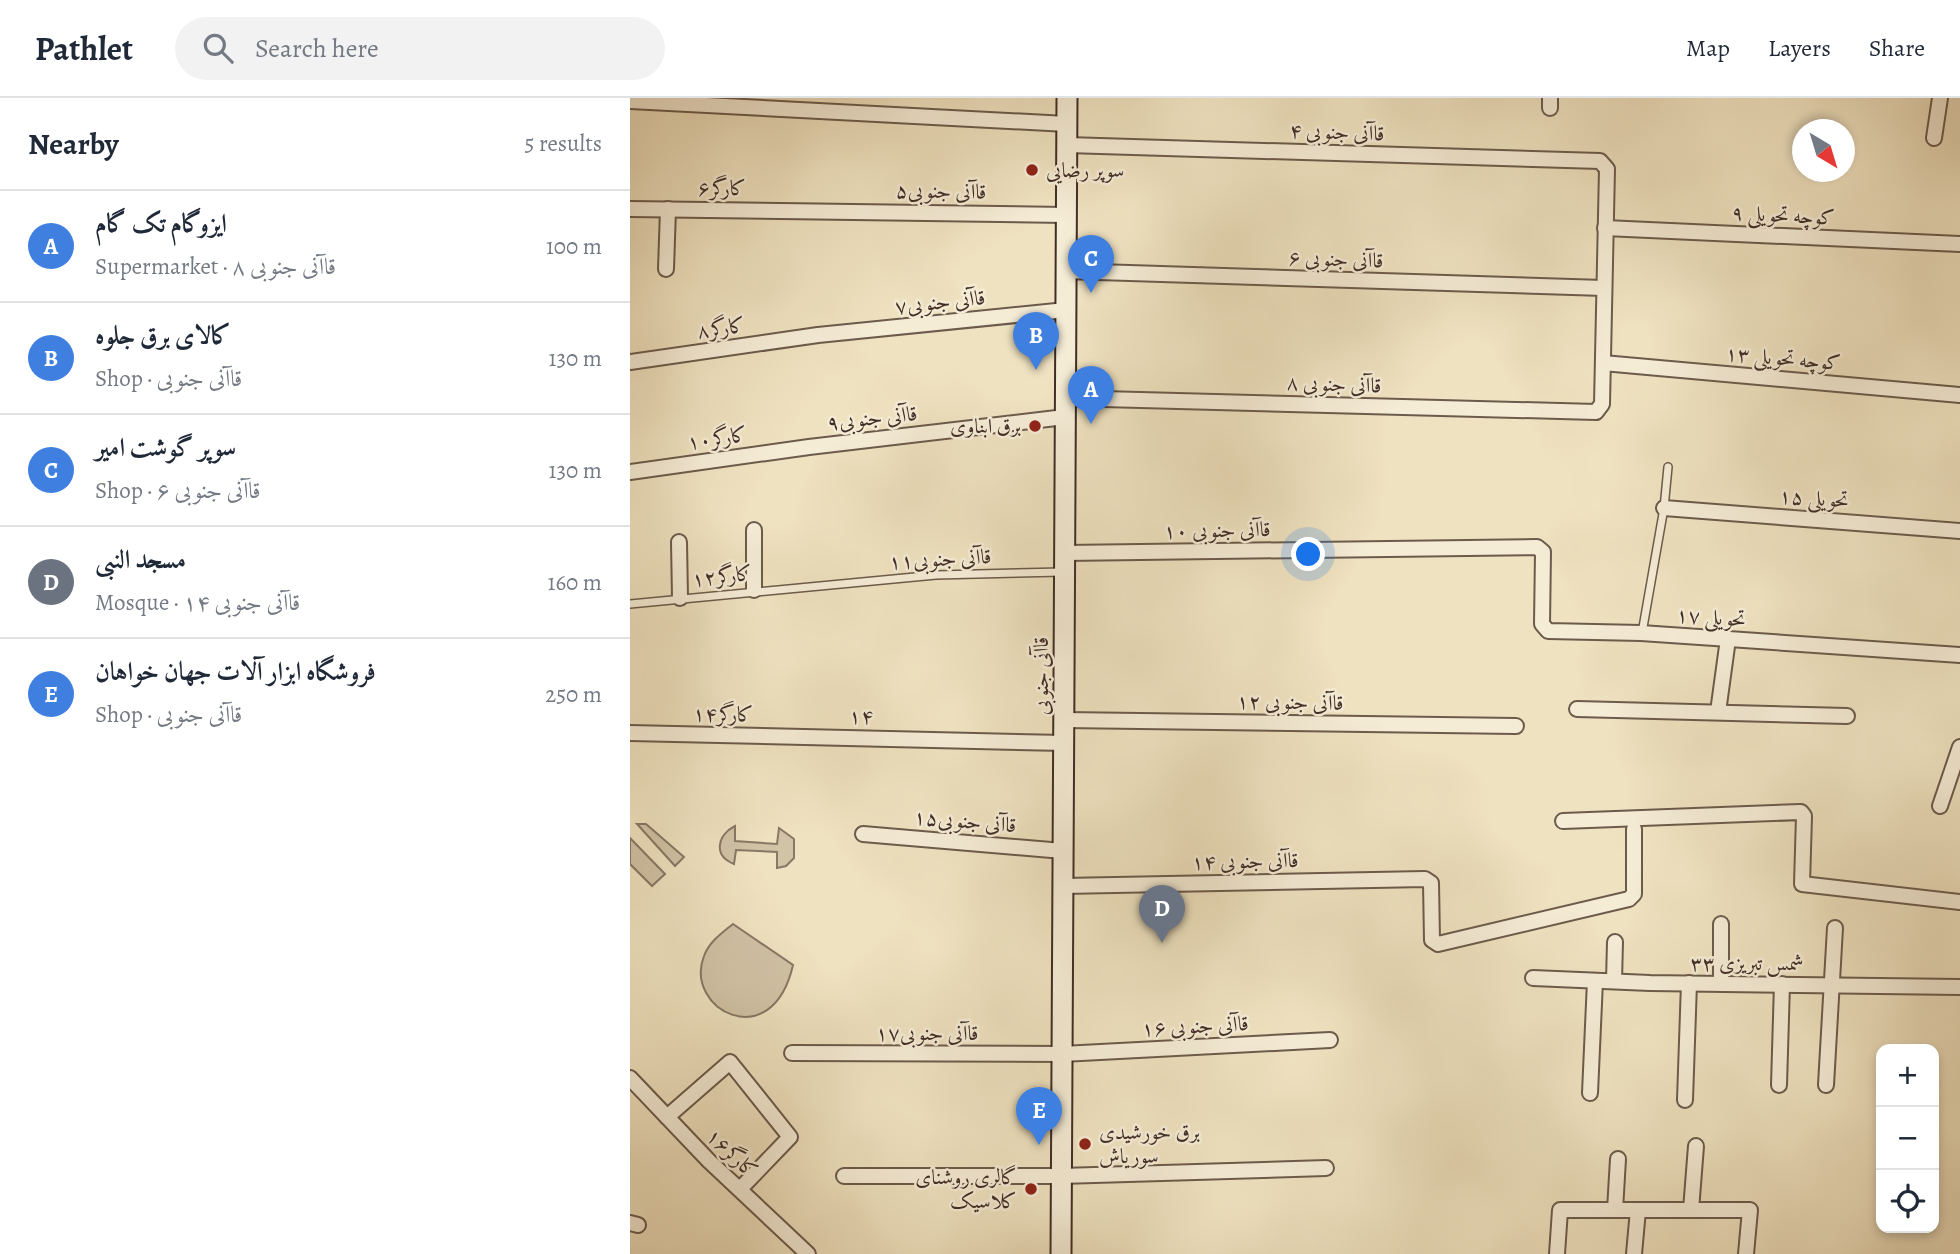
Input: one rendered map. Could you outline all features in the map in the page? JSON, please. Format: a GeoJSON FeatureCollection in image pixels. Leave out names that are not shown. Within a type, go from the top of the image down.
{"type":"FeatureCollection","features":[{"type":"Feature","properties":{"kind":"main road","name":"قاآنی جنوبی"},"geometry":{"type":"LineString","coordinates":[[1061,1254],[1067,98]]}},
{"type":"Feature","properties":{"kind":"street"},"geometry":{"type":"LineString","coordinates":[[1934,138],[1940,98]]}},
{"type":"Feature","properties":{"kind":"street"},"geometry":{"type":"LineString","coordinates":[[630,101],[1067,124]]}},
{"type":"Feature","properties":{"kind":"street","name":"قاآنی جنوبی ۴"},"geometry":{"type":"LineString","coordinates":[[1067,145],[1600,161],[1605,163],[1605,228]]}},
{"type":"Feature","properties":{"kind":"street","name":"کارگر۶"},"geometry":{"type":"LineString","coordinates":[[630,209],[814,210]]}},
{"type":"Feature","properties":{"kind":"street"},"geometry":{"type":"LineString","coordinates":[[666,269],[668,209]]}},
{"type":"Feature","properties":{"kind":"street","name":"قاآنی جنوبی۵"},"geometry":{"type":"LineString","coordinates":[[814,210],[1066,215]]}},
{"type":"Feature","properties":{"kind":"street"},"geometry":{"type":"LineString","coordinates":[[1603,363],[1605,228]]}},
{"type":"Feature","properties":{"kind":"street","name":"کوچه تحویلی ۹"},"geometry":{"type":"LineString","coordinates":[[1605,228],[1960,244]]}},
{"type":"Feature","properties":{"kind":"street","name":"قاآنی جنوبی ۶"},"geometry":{"type":"LineString","coordinates":[[1066,271],[1604,288]]}},
{"type":"Feature","properties":{"kind":"street","name":"قاآنی جنوبی۷"},"geometry":{"type":"LineString","coordinates":[[818,335],[1066,310]]}},
{"type":"Feature","properties":{"kind":"street","name":"کارگر۸"},"geometry":{"type":"LineString","coordinates":[[630,362],[818,335]]}},
{"type":"Feature","properties":{"kind":"street","name":"کوچه تحویلی ۱۳"},"geometry":{"type":"LineString","coordinates":[[1603,363],[1960,395]]}},
{"type":"Feature","properties":{"kind":"street","name":"قاآنی جنوبی ۸"},"geometry":{"type":"LineString","coordinates":[[1065,408],[1595,412],[1601,409],[1603,363]]}},
{"type":"Feature","properties":{"kind":"street","name":"قاآنی جنوبی۹"},"geometry":{"type":"LineString","coordinates":[[809,447],[1065,408]]}},
{"type":"Feature","properties":{"kind":"street","name":"کارگر۱۰"},"geometry":{"type":"LineString","coordinates":[[630,472],[809,447]]}},
{"type":"Feature","properties":{"kind":"street","name":"تحویلی ۱۵"},"geometry":{"type":"LineString","coordinates":[[1664,508],[1960,531]]}},
{"type":"Feature","properties":{"kind":"street"},"geometry":{"type":"LineString","coordinates":[[754,530],[754,590]]}},
{"type":"Feature","properties":{"kind":"street"},"geometry":{"type":"LineString","coordinates":[[679,542],[680,598]]}},
{"type":"Feature","properties":{"kind":"street","name":"قاآنی جنوبی ۱۰"},"geometry":{"type":"LineString","coordinates":[[1065,562],[1537,547]]}},
{"type":"Feature","properties":{"kind":"street","name":"تحویلی ۱۷"},"geometry":{"type":"LineString","coordinates":[[1537,547],[1542,552],[1543,629],[1548,631],[1728,639],[1960,655]]}},
{"type":"Feature","properties":{"kind":"street"},"geometry":{"type":"LineString","coordinates":[[1718,712],[1728,639]]}},
{"type":"Feature","properties":{"kind":"street"},"geometry":{"type":"LineString","coordinates":[[1577,709],[1847,716]]}},
{"type":"Feature","properties":{"kind":"street","name":"قاآنی جنوبی ۱۲"},"geometry":{"type":"LineString","coordinates":[[1064,720],[1516,726]]}},
{"type":"Feature","properties":{"kind":"street","name":"کارگر۱۴"},"geometry":{"type":"LineString","coordinates":[[630,733],[816,736]]}},
{"type":"Feature","properties":{"kind":"street","name":"۱۴"},"geometry":{"type":"LineString","coordinates":[[816,736],[1064,743]]}},
{"type":"Feature","properties":{"kind":"street"},"geometry":{"type":"LineString","coordinates":[[1940,806],[1960,747]]}},
{"type":"Feature","properties":{"kind":"street"},"geometry":{"type":"LineString","coordinates":[[1563,821],[1801,812],[1804,816],[1802,884],[1960,902]]}},
{"type":"Feature","properties":{"kind":"street","name":"قاآنی جنوبی ۱۴"},"geometry":{"type":"LineString","coordinates":[[1063,886],[1429,880],[1432,940],[1438,944],[1629,899],[1634,894],[1634,829]]}},
{"type":"Feature","properties":{"kind":"street","name":"قاآنی جنوبی۱۵"},"geometry":{"type":"LineString","coordinates":[[863,834],[1063,850]]}},
{"type":"Feature","properties":{"kind":"street"},"geometry":{"type":"LineString","coordinates":[[1721,923],[1721,984]]}},
{"type":"Feature","properties":{"kind":"street"},"geometry":{"type":"LineString","coordinates":[[1826,1085],[1835,928]]}},
{"type":"Feature","properties":{"kind":"street"},"geometry":{"type":"LineString","coordinates":[[1614,981],[1615,942]]}},
{"type":"Feature","properties":{"kind":"street","name":"شمس تبریزی ۳۳"},"geometry":{"type":"LineString","coordinates":[[1533,978],[1689,984],[1960,987]]}},
{"type":"Feature","properties":{"kind":"street"},"geometry":{"type":"LineString","coordinates":[[1590,1093],[1595,981]]}},
{"type":"Feature","properties":{"kind":"street"},"geometry":{"type":"LineString","coordinates":[[1685,1100],[1689,984]]}},
{"type":"Feature","properties":{"kind":"street"},"geometry":{"type":"LineString","coordinates":[[1779,1085],[1782,984]]}},
{"type":"Feature","properties":{"kind":"street","name":"قاآنی جنوبی ۱۶"},"geometry":{"type":"LineString","coordinates":[[1062,1054],[1330,1040]]}},
{"type":"Feature","properties":{"kind":"street","name":"قاآنی جنوبی۱۷"},"geometry":{"type":"LineString","coordinates":[[792,1053],[1062,1054]]}},
{"type":"Feature","properties":{"kind":"street"},"geometry":{"type":"LineString","coordinates":[[667,1117],[730,1062],[790,1137],[740,1189]]}},
{"type":"Feature","properties":{"kind":"street","name":"کارگر۱۶"},"geometry":{"type":"LineString","coordinates":[[630,1079],[808,1254]]}},
{"type":"Feature","properties":{"kind":"street"},"geometry":{"type":"LineString","coordinates":[[1691,1210],[1696,1146]]}},
{"type":"Feature","properties":{"kind":"street"},"geometry":{"type":"LineString","coordinates":[[1615,1210],[1618,1159]]}},
{"type":"Feature","properties":{"kind":"street"},"geometry":{"type":"LineString","coordinates":[[844,1176],[1061,1176],[1326,1168]]}},
{"type":"Feature","properties":{"kind":"street"},"geometry":{"type":"LineString","coordinates":[[1557,1254],[1560,1210],[1750,1210],[1746,1254]]}},
{"type":"Feature","properties":{"kind":"street"},"geometry":{"type":"LineString","coordinates":[[1634,1254],[1638,1210]]}},
{"type":"Feature","properties":{"kind":"lane"},"geometry":{"type":"LineString","coordinates":[[1641,634],[1664,508],[1668,467]]}},
{"type":"Feature","properties":{"kind":"lane","name":"قاآنی جنوبی۱۱"},"geometry":{"type":"LineString","coordinates":[[818,585],[1065,562]]}},
{"type":"Feature","properties":{"kind":"lane","name":"کارگر۱۲"},"geometry":{"type":"LineString","coordinates":[[630,604],[818,585]]}},
{"type":"Feature","properties":{"kind":"shaded area"},"geometry":{"type":"Polygon","coordinates":[[[637,824],[646,824],[684,857],[675,866],[637,824]]]}},
{"type":"Feature","properties":{"kind":"shaded area"},"geometry":{"type":"Polygon","coordinates":[[[735,826],[735,841],[777,844],[779,828],[794,839],[794,858],[786,866],[777,868],[777,852],[736,850],[734,864],[723,856],[720,845],[724,835],[735,826]]]}},
{"type":"Feature","properties":{"kind":"shaded area"},"geometry":{"type":"Polygon","coordinates":[[[630,838],[665,874],[652,886],[630,864],[630,838]]]}},
{"type":"Feature","properties":{"kind":"shaded area"},"geometry":{"type":"Polygon","coordinates":[[[733,924],[793,965],[782,993],[767,1010],[750,1017],[733,1015],[717,1006],[706,993],[701,975],[704,956],[709,946],[733,924]]]}},
{"type":"Feature","properties":{"kind":"place","name":"سوپر رضایی"},"geometry":{"type":"Point","coordinates":[1032,170]}},
{"type":"Feature","properties":{"kind":"place","name":"سوپر گوشت امیر"},"geometry":{"type":"Point","coordinates":[1091,293]}},
{"type":"Feature","properties":{"kind":"place","name":"کالای برق جلوه"},"geometry":{"type":"Point","coordinates":[1036,370]}},
{"type":"Feature","properties":{"kind":"place","name":"ایزوگام تک گام"},"geometry":{"type":"Point","coordinates":[1091,424]}},
{"type":"Feature","properties":{"kind":"place","name":"برق ابناوی"},"geometry":{"type":"Point","coordinates":[1035,426]}},
{"type":"Feature","properties":{"kind":"place","name":"مسجد النبی"},"geometry":{"type":"Point","coordinates":[1162,943]}},
{"type":"Feature","properties":{"kind":"place","name":"برق خورشیدی سوریاش"},"geometry":{"type":"Point","coordinates":[1085,1144]}},
{"type":"Feature","properties":{"kind":"place","name":"فروشگاه ابزار آلات جهان خواهان"},"geometry":{"type":"Point","coordinates":[1039,1145]}},
{"type":"Feature","properties":{"kind":"place","name":"گالری روشنای کلاسیک"},"geometry":{"type":"Point","coordinates":[1031,1189]}}]}
